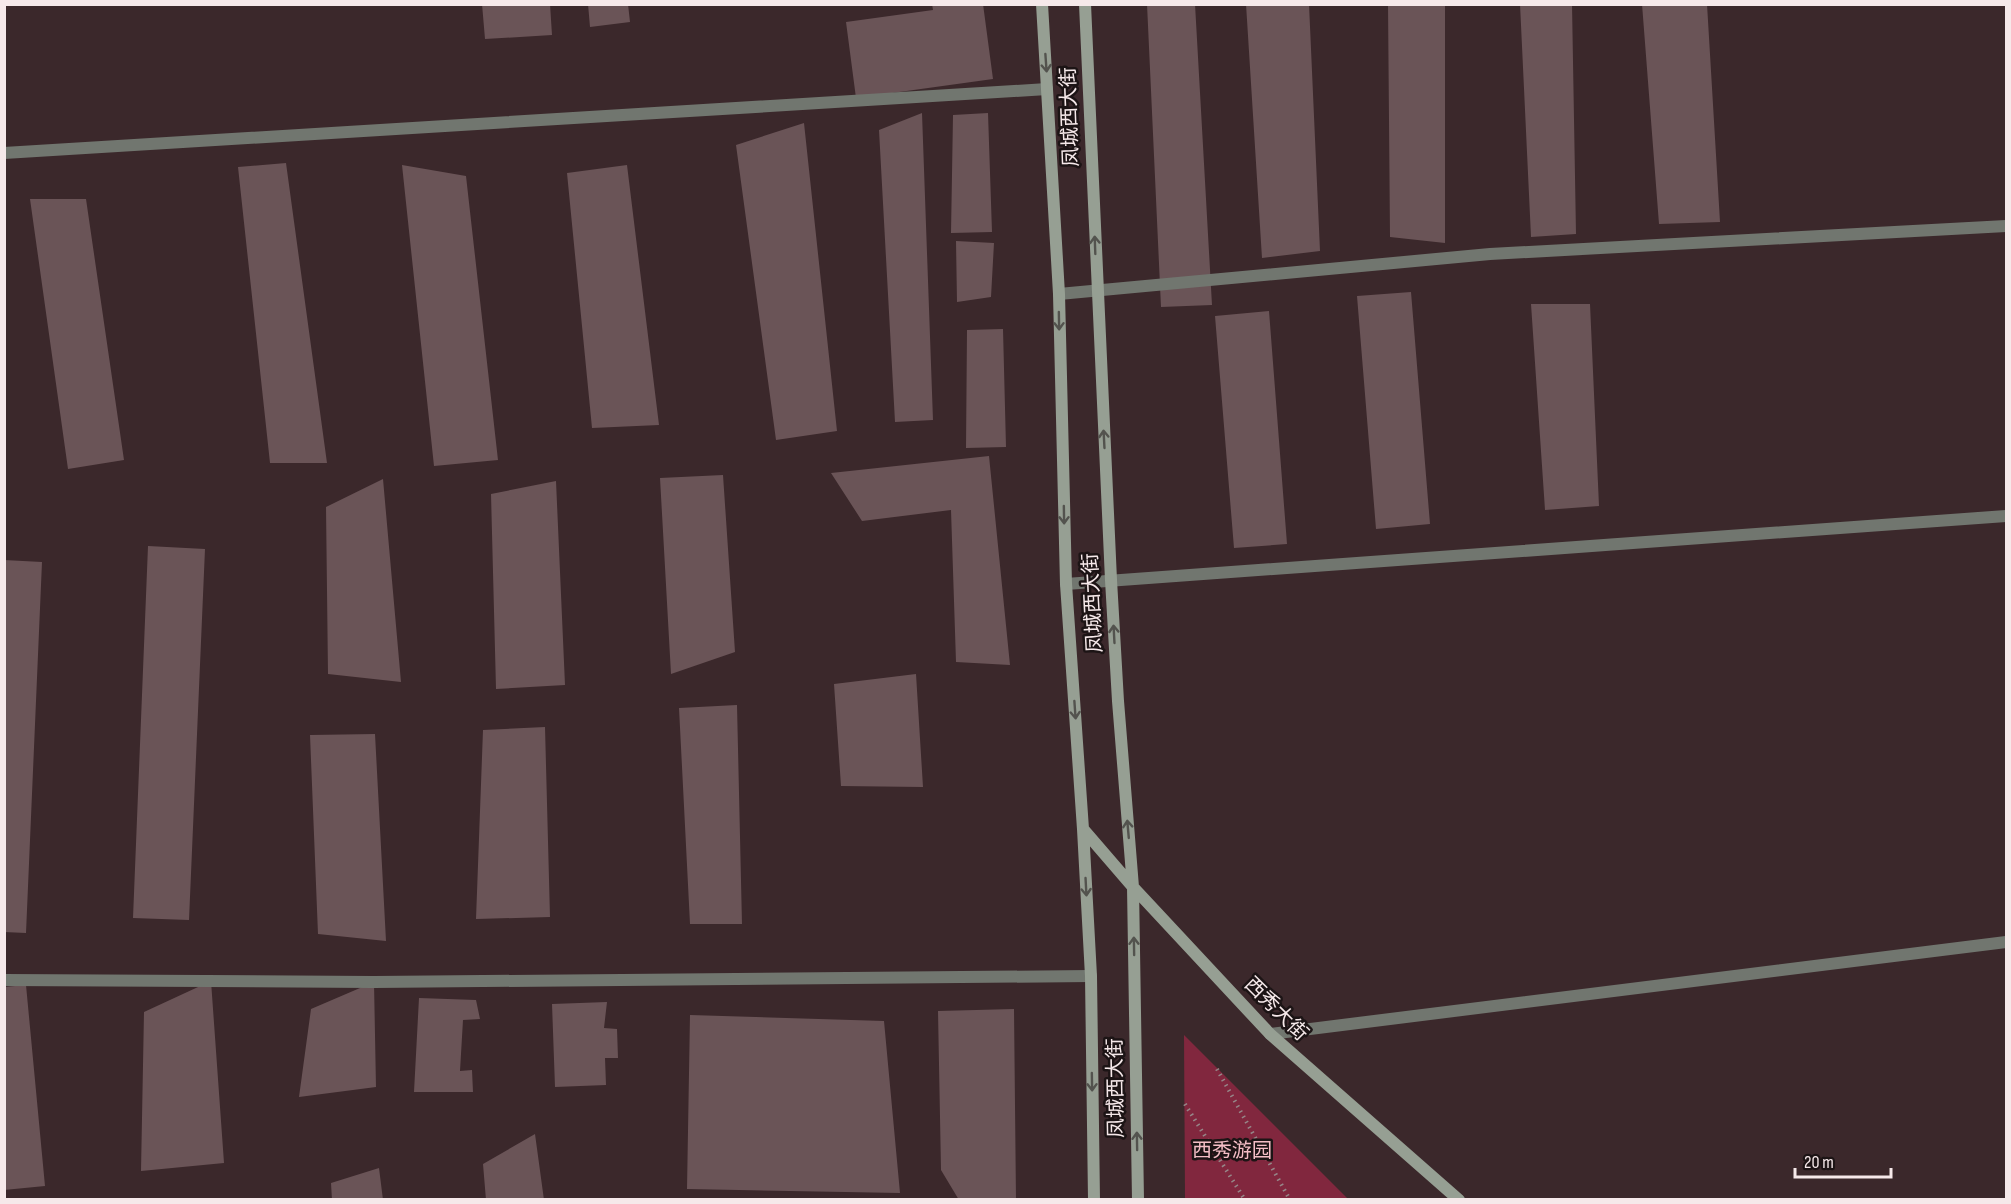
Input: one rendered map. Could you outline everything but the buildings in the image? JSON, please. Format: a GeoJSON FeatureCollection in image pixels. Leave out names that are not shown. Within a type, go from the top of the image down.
{"type":"FeatureCollection","features":[{"type":"Feature","properties":{"kind":"main road","name":"凤城西大街"},"geometry":{"type":"LineString","coordinates":[[1042,4],[1059,294],[1066,584],[1083,829],[1090,976],[1094,1200]]}},
{"type":"Feature","properties":{"kind":"main road","name":"凤城西大街"},"geometry":{"type":"LineString","coordinates":[[1085,4],[1111,580],[1133,887],[1137,1200]]}},
{"type":"Feature","properties":{"kind":"main road","name":"西秀大街"},"geometry":{"type":"LineString","coordinates":[[1083,829],[1133,887],[1270,1034],[1459,1200]]}},
{"type":"Feature","properties":{"kind":"street"},"geometry":{"type":"LineString","coordinates":[[4,153],[1047,89]]}},
{"type":"Feature","properties":{"kind":"street"},"geometry":{"type":"LineString","coordinates":[[1059,294],[1490,255],[2007,226]]}},
{"type":"Feature","properties":{"kind":"street"},"geometry":{"type":"LineString","coordinates":[[1066,584],[2007,516]]}},
{"type":"Feature","properties":{"kind":"street"},"geometry":{"type":"LineString","coordinates":[[1270,1034],[2007,942]]}},
{"type":"Feature","properties":{"kind":"street"},"geometry":{"type":"LineString","coordinates":[[4,980],[374,982],[1090,976]]}},
{"type":"Feature","properties":{"kind":"path"},"geometry":{"type":"LineString","coordinates":[[1217,1069],[1290,1200]]}},
{"type":"Feature","properties":{"kind":"path"},"geometry":{"type":"LineString","coordinates":[[1185,1104],[1245,1200]]}},
{"type":"Feature","properties":{"kind":"green space","name":"西秀游园"},"geometry":{"type":"Polygon","coordinates":[[[1184,1035],[1348,1199],[1185,1199],[1184,1035]]]}}]}
